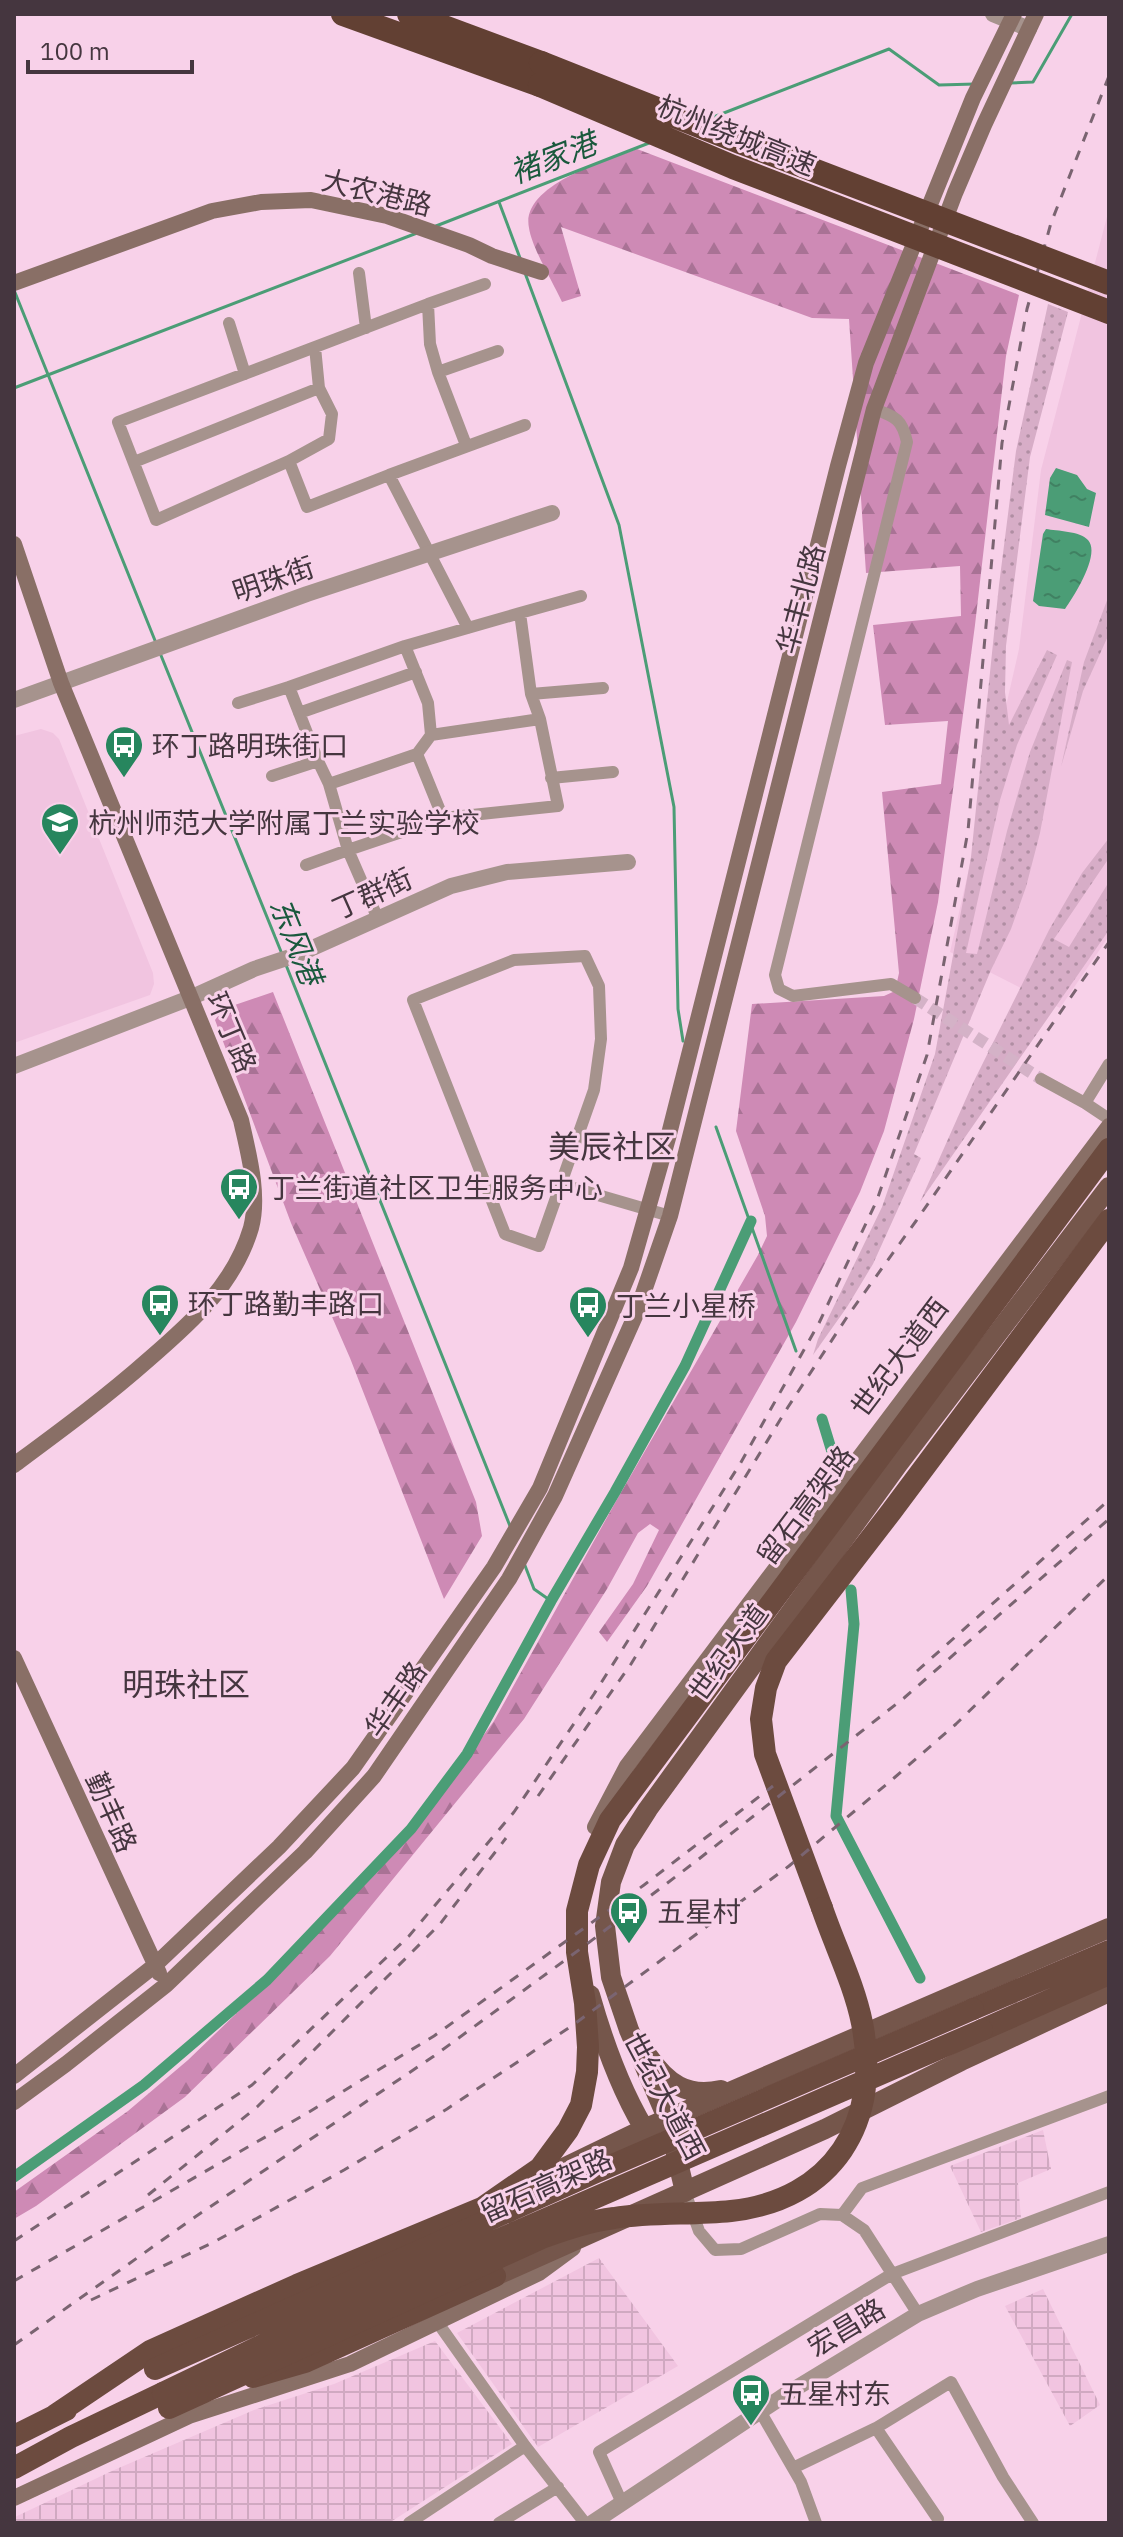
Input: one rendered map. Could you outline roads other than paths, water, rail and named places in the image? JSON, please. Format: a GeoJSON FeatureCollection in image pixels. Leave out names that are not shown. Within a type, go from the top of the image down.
{"type":"FeatureCollection","features":[{"type":"Feature","properties":{"kind":"highway","name":"杭州绕城高速"},"geometry":{"type":"LineString","coordinates":[[343,14],[540,74],[740,142],[1109,283]]}},
{"type":"Feature","properties":{"kind":"highway","name":"杭州绕城高速"},"geometry":{"type":"LineString","coordinates":[[409,14],[733,167],[1109,312]]}},
{"type":"Feature","properties":{"kind":"highway","name":"留石高架路"},"geometry":{"type":"LineString","coordinates":[[55,2415],[150,2351],[297,2285],[482,2208],[540,2168],[568,2130],[581,2105],[588,2047],[577,1952],[577,1911],[589,1865],[610,1820],[1109,1149]]}},
{"type":"Feature","properties":{"kind":"highway"},"geometry":{"type":"LineString","coordinates":[[214,2388],[544,2237],[616,2217],[732,2211],[762,2205],[809,2184],[839,2158],[857,2121],[864,2093],[866,2070],[862,2022],[765,1754],[761,1719],[766,1688],[776,1661],[1109,1220]]}},
{"type":"Feature","properties":{"kind":"highway","name":"留石高架路"},"geometry":{"type":"LineString","coordinates":[[14,2468],[166,2401],[342,2308],[977,2020],[1109,1951]]}},
{"type":"Feature","properties":{"kind":"highway","name":"留石高架路"},"geometry":{"type":"LineString","coordinates":[[14,2436],[155,2369],[594,2173],[977,2020],[1109,1974]]}},
{"type":"Feature","properties":{"kind":"highway"},"geometry":{"type":"LineString","coordinates":[[166,2401],[305,2362],[495,2276]]}},
{"type":"Feature","properties":{"kind":"main road","name":"华丰北路"},"geometry":{"type":"LineString","coordinates":[[648,1209],[866,363],[973,98],[1012,17]]}},
{"type":"Feature","properties":{"kind":"main road","name":"华丰北路"},"geometry":{"type":"LineString","coordinates":[[670,1216],[874,409],[955,193],[1033,22]]}},
{"type":"Feature","properties":{"kind":"main road","name":"大农港路"},"geometry":{"type":"LineString","coordinates":[[14,283],[212,211],[261,202],[311,200],[387,216],[538,271]]}},
{"type":"Feature","properties":{"kind":"main road","name":"环丁路"},"geometry":{"type":"LineString","coordinates":[[14,544],[61,683],[241,1120],[254,1175],[251,1225],[234,1269],[207,1307],[102,1401],[14,1465]]}},
{"type":"Feature","properties":{"kind":"main road","name":"世纪大道西"},"geometry":{"type":"LineString","coordinates":[[577,1911],[581,1860],[627,1766],[1108,1122]]}},
{"type":"Feature","properties":{"kind":"main road","name":"世纪大道"},"geometry":{"type":"LineString","coordinates":[[629,2030],[611,1977],[605,1926],[611,1882],[625,1845],[889,1476],[1109,1187]]}},
{"type":"Feature","properties":{"kind":"main road","name":"华丰路"},"geometry":{"type":"LineString","coordinates":[[14,2076],[154,1966],[279,1847],[353,1768],[494,1567],[540,1488],[631,1268],[648,1209]]}},
{"type":"Feature","properties":{"kind":"main road","name":"华丰路"},"geometry":{"type":"LineString","coordinates":[[14,2102],[166,1985],[305,1852],[374,1776],[509,1579],[555,1496],[636,1314],[670,1216]]}},
{"type":"Feature","properties":{"kind":"main road"},"geometry":{"type":"LineString","coordinates":[[1037,1282],[1090,1245]]}},
{"type":"Feature","properties":{"kind":"main road","name":"勤丰路"},"geometry":{"type":"LineString","coordinates":[[14,1658],[154,1966],[166,1985]]}},
{"type":"Feature","properties":{"kind":"main road"},"geometry":{"type":"LineString","coordinates":[[482,2208],[644,2129],[1109,1928]]}},
{"type":"Feature","properties":{"kind":"main road","name":"世纪大道西"},"geometry":{"type":"LineString","coordinates":[[577,1952],[602,2036],[644,2129],[685,2192]]}},
{"type":"Feature","properties":{"kind":"main road"},"geometry":{"type":"LineString","coordinates":[[495,2276],[825,2129],[1109,1992]]}},
{"type":"Feature","properties":{"kind":"main road","name":"世纪大道西"},"geometry":{"type":"LineString","coordinates":[[629,2030],[668,2120],[685,2192]]}},
{"type":"Feature","properties":{"kind":"main road"},"geometry":{"type":"LineString","coordinates":[[629,2030],[662,2075],[674,2084],[692,2091],[714,2091],[757,2081]]}},
{"type":"Feature","properties":{"kind":"main road"},"geometry":{"type":"LineString","coordinates":[[14,2498],[189,2416],[350,2364],[539,2273],[588,2237]]}},
{"type":"Feature","properties":{"kind":"street"},"geometry":{"type":"LineString","coordinates":[[993,14],[1033,22]]}},
{"type":"Feature","properties":{"kind":"street"},"geometry":{"type":"LineString","coordinates":[[359,273],[366,328]]}},
{"type":"Feature","properties":{"kind":"street"},"geometry":{"type":"LineString","coordinates":[[315,347],[319,388],[332,414],[329,439],[289,461],[156,520],[118,422],[315,347],[366,328],[428,304],[485,284]]}},
{"type":"Feature","properties":{"kind":"street"},"geometry":{"type":"LineString","coordinates":[[428,304],[430,344],[466,445]]}},
{"type":"Feature","properties":{"kind":"street"},"geometry":{"type":"LineString","coordinates":[[229,323],[245,374]]}},
{"type":"Feature","properties":{"kind":"street"},"geometry":{"type":"LineString","coordinates":[[438,372],[498,351]]}},
{"type":"Feature","properties":{"kind":"street"},"geometry":{"type":"LineString","coordinates":[[134,462],[319,388]]}},
{"type":"Feature","properties":{"kind":"street"},"geometry":{"type":"LineString","coordinates":[[874,409],[895,416],[904,428],[907,442],[775,975],[779,989],[793,996],[891,984],[915,998]]}},
{"type":"Feature","properties":{"kind":"street"},"geometry":{"type":"LineString","coordinates":[[289,461],[307,507],[525,425]]}},
{"type":"Feature","properties":{"kind":"street"},"geometry":{"type":"LineString","coordinates":[[389,475],[468,628]]}},
{"type":"Feature","properties":{"kind":"street","name":"明珠街"},"geometry":{"type":"LineString","coordinates":[[14,700],[140,653],[552,513]]}},
{"type":"Feature","properties":{"kind":"street"},"geometry":{"type":"LineString","coordinates":[[238,703],[405,646],[581,596]]}},
{"type":"Feature","properties":{"kind":"street"},"geometry":{"type":"LineString","coordinates":[[306,865],[443,818],[558,806],[540,719],[531,694],[520,613]]}},
{"type":"Feature","properties":{"kind":"street"},"geometry":{"type":"LineString","coordinates":[[329,784],[417,754],[431,735],[428,703],[405,646]]}},
{"type":"Feature","properties":{"kind":"street"},"geometry":{"type":"LineString","coordinates":[[299,713],[416,672]]}},
{"type":"Feature","properties":{"kind":"street"},"geometry":{"type":"LineString","coordinates":[[289,687],[329,784],[348,850],[378,919]]}},
{"type":"Feature","properties":{"kind":"street"},"geometry":{"type":"LineString","coordinates":[[531,694],[603,688]]}},
{"type":"Feature","properties":{"kind":"street"},"geometry":{"type":"LineString","coordinates":[[431,735],[540,719]]}},
{"type":"Feature","properties":{"kind":"street"},"geometry":{"type":"LineString","coordinates":[[417,754],[443,818]]}},
{"type":"Feature","properties":{"kind":"street"},"geometry":{"type":"LineString","coordinates":[[272,776],[318,761]]}},
{"type":"Feature","properties":{"kind":"street"},"geometry":{"type":"LineString","coordinates":[[551,778],[613,772]]}},
{"type":"Feature","properties":{"kind":"street","name":"丁群街"},"geometry":{"type":"LineString","coordinates":[[14,1066],[190,998],[254,969],[299,954],[451,886],[507,872],[628,862]]}},
{"type":"Feature","properties":{"kind":"street"},"geometry":{"type":"LineString","coordinates":[[585,956],[599,986],[601,1039],[594,1090],[560,1184],[539,1246],[505,1234],[413,1000],[514,960],[585,956]]}},
{"type":"Feature","properties":{"kind":"street"},"geometry":{"type":"LineString","coordinates":[[1085,1103],[1109,1064]]}},
{"type":"Feature","properties":{"kind":"street"},"geometry":{"type":"LineString","coordinates":[[1041,1079],[1085,1103],[1108,1122]]}},
{"type":"Feature","properties":{"kind":"street"},"geometry":{"type":"LineString","coordinates":[[560,1184],[670,1216]]}},
{"type":"Feature","properties":{"kind":"street"},"geometry":{"type":"LineString","coordinates":[[842,2215],[862,2188],[1109,2096]]}},
{"type":"Feature","properties":{"kind":"street"},"geometry":{"type":"LineString","coordinates":[[685,2192],[699,2231],[715,2250],[741,2249],[820,2214],[842,2215],[864,2230],[918,2314]]}},
{"type":"Feature","properties":{"kind":"street"},"geometry":{"type":"LineString","coordinates":[[622,2503],[599,2452],[892,2274],[1109,2192]]}},
{"type":"Feature","properties":{"kind":"street","name":"宏昌路"},"geometry":{"type":"LineString","coordinates":[[592,2523],[760,2411],[918,2314],[977,2289],[1109,2244]]}},
{"type":"Feature","properties":{"kind":"street"},"geometry":{"type":"LineString","coordinates":[[438,2323],[525,2446],[585,2523]]}},
{"type":"Feature","properties":{"kind":"street"},"geometry":{"type":"LineString","coordinates":[[793,2468],[876,2428],[951,2382],[1003,2477],[1033,2523]]}},
{"type":"Feature","properties":{"kind":"street"},"geometry":{"type":"LineString","coordinates":[[760,2411],[793,2468],[816,2523]]}},
{"type":"Feature","properties":{"kind":"street"},"geometry":{"type":"LineString","coordinates":[[876,2428],[938,2519]]}},
{"type":"Feature","properties":{"kind":"street"},"geometry":{"type":"LineString","coordinates":[[409,2523],[525,2446]]}},
{"type":"Feature","properties":{"kind":"street"},"geometry":{"type":"LineString","coordinates":[[499,2523],[558,2487]]}},
{"type":"Feature","properties":{"kind":"water"},"geometry":{"type":"Polygon","coordinates":[[[1056,468],[1077,475],[1087,489],[1096,493],[1089,527],[1045,515],[1050,478],[1056,468]]]}},
{"type":"Feature","properties":{"kind":"water"},"geometry":{"type":"Polygon","coordinates":[[[1046,529],[1080,535],[1091,546],[1085,575],[1065,609],[1039,606],[1033,601],[1046,529]]]}},
{"type":"Feature","properties":{"kind":"waterway","name":"褚家港"},"geometry":{"type":"LineString","coordinates":[[1010,83],[1033,82],[1072,14]]}},
{"type":"Feature","properties":{"kind":"waterway","name":"褚家港"},"geometry":{"type":"LineString","coordinates":[[711,118],[889,49],[939,85],[975,84]]}},
{"type":"Feature","properties":{"kind":"waterway","name":"褚家港"},"geometry":{"type":"LineString","coordinates":[[436,226],[649,143]]}},
{"type":"Feature","properties":{"kind":"waterway"},"geometry":{"type":"LineString","coordinates":[[499,202],[520,258]]}},
{"type":"Feature","properties":{"kind":"waterway","name":"褚家港"},"geometry":{"type":"LineString","coordinates":[[14,388],[417,233]]}},
{"type":"Feature","properties":{"kind":"waterway"},"geometry":{"type":"LineString","coordinates":[[525,273],[619,525],[674,807],[678,1009],[683,1041]]}},
{"type":"Feature","properties":{"kind":"waterway","name":"东风港"},"geometry":{"type":"LineString","coordinates":[[14,290],[156,643]]}},
{"type":"Feature","properties":{"kind":"waterway","name":"东风港"},"geometry":{"type":"LineString","coordinates":[[160,653],[282,954]]}},
{"type":"Feature","properties":{"kind":"waterway","name":"东风港"},"geometry":{"type":"LineString","coordinates":[[286,965],[510,1526]]}},
{"type":"Feature","properties":{"kind":"waterway"},"geometry":{"type":"LineString","coordinates":[[716,1127],[796,1351]]}},
{"type":"Feature","properties":{"kind":"waterway"},"geometry":{"type":"LineString","coordinates":[[14,2177],[144,2085],[267,1980],[411,1829],[467,1754],[615,1492],[685,1366],[751,1221]]}},
{"type":"Feature","properties":{"kind":"waterway"},"geometry":{"type":"LineString","coordinates":[[822,1419],[839,1475]]}},
{"type":"Feature","properties":{"kind":"waterway","name":"东风港"},"geometry":{"type":"LineString","coordinates":[[524,1563],[534,1589],[551,1601]]}},
{"type":"Feature","properties":{"kind":"waterway"},"geometry":{"type":"LineString","coordinates":[[851,1590],[854,1624],[836,1816],[920,1978]]}},
{"type":"Feature","properties":{"kind":"tunnel"},"geometry":{"type":"LineString","coordinates":[[915,998],[1041,1079]]}},
{"type":"Feature","properties":{"kind":"railway"},"geometry":{"type":"LineString","coordinates":[[14,2241],[252,2085],[409,1936],[514,1812],[594,1694],[740,1464],[819,1323],[877,1200],[927,1055],[968,831],[1002,443],[1027,309],[1051,223],[1109,76]]}},
{"type":"Feature","properties":{"kind":"railway"},"geometry":{"type":"LineString","coordinates":[[538,1796],[631,1664],[788,1407],[849,1314],[1109,942]]}},
{"type":"Feature","properties":{"kind":"railway"},"geometry":{"type":"LineString","coordinates":[[917,1671],[1109,1500]]}},
{"type":"Feature","properties":{"kind":"railway"},"geometry":{"type":"LineString","coordinates":[[14,2345],[195,2217],[434,2056],[583,1947],[904,1698],[1109,1519]]}},
{"type":"Feature","properties":{"kind":"railway"},"geometry":{"type":"LineString","coordinates":[[91,2300],[214,2242],[344,2170],[447,2109],[573,2025],[789,1866],[894,1778],[956,1724],[1109,1575]]}},
{"type":"Feature","properties":{"kind":"railway"},"geometry":{"type":"LineString","coordinates":[[14,2281],[309,2112],[434,2036],[644,1885],[773,1786]]}},
{"type":"Feature","properties":{"kind":"railway"},"geometry":{"type":"LineString","coordinates":[[148,2195],[257,2107],[440,1924],[506,1838]]}},
{"type":"Feature","properties":{"kind":"place","name":"环丁路明珠街口"},"geometry":{"type":"Point","coordinates":[124,779]}},
{"type":"Feature","properties":{"kind":"place","name":"杭州师范大学附属丁兰实验学校"},"geometry":{"type":"Point","coordinates":[60,856]}},
{"type":"Feature","properties":{"kind":"place","name":"丁兰街道社区卫生服务中心"},"geometry":{"type":"Point","coordinates":[239,1221]}},
{"type":"Feature","properties":{"kind":"place","name":"环丁路勤丰路口"},"geometry":{"type":"Point","coordinates":[160,1337]}},
{"type":"Feature","properties":{"kind":"place","name":"丁兰小星桥"},"geometry":{"type":"Point","coordinates":[588,1339]}},
{"type":"Feature","properties":{"kind":"place","name":"五星村"},"geometry":{"type":"Point","coordinates":[629,1945]}},
{"type":"Feature","properties":{"kind":"place","name":"五星村东"},"geometry":{"type":"Point","coordinates":[751,2427]}},
{"type":"Feature","properties":{"kind":"district","name":"美辰社区"},"geometry":{"type":"Point","coordinates":[612,1146]}},
{"type":"Feature","properties":{"kind":"district","name":"明珠社区"},"geometry":{"type":"Point","coordinates":[186,1684]}}]}
